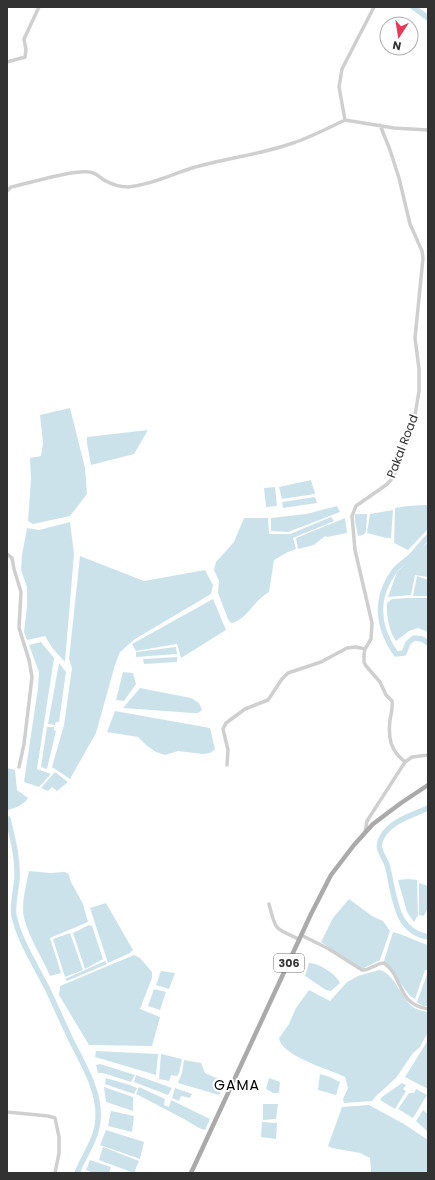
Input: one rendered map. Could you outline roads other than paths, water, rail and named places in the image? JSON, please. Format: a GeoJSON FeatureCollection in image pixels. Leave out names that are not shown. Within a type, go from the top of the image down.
{"type":"FeatureCollection","features":[{"type":"Feature","properties":{"kind":"main road","name":"306"},"geometry":{"type":"LineString","coordinates":[[191,1173],[300,937],[331,875],[365,832],[401,803],[428,785]]}},
{"type":"Feature","properties":{"kind":"street"},"geometry":{"type":"LineString","coordinates":[[7,62],[25,57],[26,50],[24,39],[39,7]]}},
{"type":"Feature","properties":{"kind":"street"},"geometry":{"type":"LineString","coordinates":[[345,120],[339,87],[342,69],[374,7]]}},
{"type":"Feature","properties":{"kind":"street"},"geometry":{"type":"LineString","coordinates":[[7,191],[11,188],[71,173],[87,171],[92,172],[106,182],[117,186],[126,187],[146,184],[193,168],[292,144],[345,120],[394,128],[428,130]]}},
{"type":"Feature","properties":{"kind":"street","name":"Pakal Road"},"geometry":{"type":"LineString","coordinates":[[380,125],[399,178],[408,216],[422,251],[423,264],[415,338],[419,369],[419,391],[415,415],[391,480],[356,506],[353,512],[355,550],[372,623],[371,639],[365,649],[365,664],[380,682],[386,695],[392,701],[389,732],[391,742],[394,752],[405,762]]}},
{"type":"Feature","properties":{"kind":"street"},"geometry":{"type":"LineString","coordinates":[[7,554],[12,558],[20,587],[19,628],[32,673],[24,744],[19,767]]}},
{"type":"Feature","properties":{"kind":"street"},"geometry":{"type":"LineString","coordinates":[[227,765],[228,750],[223,729],[226,723],[245,709],[268,700],[282,679],[288,673],[321,662],[347,648],[356,647],[365,649]]}},
{"type":"Feature","properties":{"kind":"street"},"geometry":{"type":"LineString","coordinates":[[365,832],[367,821],[405,762],[412,757],[428,755]]}},
{"type":"Feature","properties":{"kind":"street"},"geometry":{"type":"LineString","coordinates":[[269,904],[274,925],[277,929],[329,949],[362,970],[366,971],[379,964],[384,964],[394,976],[404,995],[416,1006],[428,1009]]}},
{"type":"Feature","properties":{"kind":"street"},"geometry":{"type":"LineString","coordinates":[[7,1112],[55,1118],[59,1137],[59,1153],[55,1173]]}},
{"type":"Feature","properties":{"kind":"water"},"geometry":{"type":"Polygon","coordinates":[[[70,408],[85,468],[87,494],[70,516],[33,524],[28,521],[31,479],[30,458],[41,456],[43,443],[40,415],[70,408]]]}},
{"type":"Feature","properties":{"kind":"water"},"geometry":{"type":"Polygon","coordinates":[[[148,430],[134,454],[91,465],[87,437],[148,430]]]}},
{"type":"Feature","properties":{"kind":"water"},"geometry":{"type":"Polygon","coordinates":[[[311,480],[315,494],[282,499],[279,487],[311,480]]]}},
{"type":"Feature","properties":{"kind":"water"},"geometry":{"type":"Polygon","coordinates":[[[275,487],[277,506],[266,507],[264,488],[275,487]]]}},
{"type":"Feature","properties":{"kind":"water"},"geometry":{"type":"Polygon","coordinates":[[[315,497],[317,503],[283,508],[282,502],[315,497]]]}},
{"type":"Feature","properties":{"kind":"water"},"geometry":{"type":"Polygon","coordinates":[[[337,506],[340,512],[288,532],[271,531],[271,518],[306,514],[337,506]]]}},
{"type":"Feature","properties":{"kind":"water"},"geometry":{"type":"Polygon","coordinates":[[[428,506],[427,530],[408,550],[394,543],[395,508],[428,506]]]}},
{"type":"Feature","properties":{"kind":"water"},"geometry":{"type":"Polygon","coordinates":[[[393,510],[391,538],[367,533],[370,514],[393,510]]]}},
{"type":"Feature","properties":{"kind":"water"},"geometry":{"type":"Polygon","coordinates":[[[355,514],[367,514],[366,532],[363,535],[358,536],[355,514]]]}},
{"type":"Feature","properties":{"kind":"water"},"geometry":{"type":"Polygon","coordinates":[[[331,517],[334,521],[293,538],[296,549],[274,560],[269,592],[264,595],[246,614],[231,623],[218,593],[219,581],[214,570],[216,562],[234,542],[244,518],[268,518],[269,534],[290,534],[331,517]]]}},
{"type":"Feature","properties":{"kind":"water"},"geometry":{"type":"Polygon","coordinates":[[[345,518],[347,533],[327,537],[325,536],[314,545],[298,549],[296,538],[345,518]]]}},
{"type":"Feature","properties":{"kind":"water"},"geometry":{"type":"Polygon","coordinates":[[[70,522],[74,554],[65,662],[53,649],[45,636],[27,640],[24,632],[27,606],[27,587],[21,570],[27,528],[39,530],[70,522]]]}},
{"type":"Feature","properties":{"kind":"water"},"geometry":{"type":"Polygon","coordinates":[[[428,542],[428,577],[415,575],[411,595],[388,597],[397,572],[428,542]]]}},
{"type":"Feature","properties":{"kind":"water"},"geometry":{"type":"Polygon","coordinates":[[[80,556],[144,581],[205,570],[213,585],[211,594],[135,639],[120,652],[96,733],[70,779],[52,767],[64,725],[72,668],[69,659],[80,556]]]}},
{"type":"Feature","properties":{"kind":"water"},"geometry":{"type":"Polygon","coordinates":[[[417,576],[428,580],[428,596],[413,596],[417,576]]]}},
{"type":"Feature","properties":{"kind":"water"},"geometry":{"type":"Polygon","coordinates":[[[428,598],[428,632],[418,628],[409,631],[396,641],[388,623],[387,603],[392,599],[428,598]]]}},
{"type":"Feature","properties":{"kind":"water"},"geometry":{"type":"Polygon","coordinates":[[[213,599],[226,630],[181,658],[177,644],[136,651],[132,644],[213,599]]]}},
{"type":"Feature","properties":{"kind":"water"},"geometry":{"type":"Polygon","coordinates":[[[41,642],[54,658],[37,769],[51,774],[39,787],[24,782],[39,672],[29,645],[41,642]]]}},
{"type":"Feature","properties":{"kind":"water"},"geometry":{"type":"Polygon","coordinates":[[[176,647],[177,654],[136,657],[136,652],[176,647]]]}},
{"type":"Feature","properties":{"kind":"water"},"geometry":{"type":"Polygon","coordinates":[[[177,657],[177,662],[144,664],[143,659],[177,657]]]}},
{"type":"Feature","properties":{"kind":"water"},"geometry":{"type":"Polygon","coordinates":[[[59,663],[66,672],[59,722],[56,722],[55,725],[48,724],[59,663]]]}},
{"type":"Feature","properties":{"kind":"water"},"geometry":{"type":"Polygon","coordinates":[[[123,672],[133,673],[136,684],[124,701],[116,700],[123,672]]]}},
{"type":"Feature","properties":{"kind":"water"},"geometry":{"type":"Polygon","coordinates":[[[140,688],[191,698],[199,703],[202,710],[198,713],[193,713],[123,708],[140,688]]]}},
{"type":"Feature","properties":{"kind":"water"},"geometry":{"type":"Polygon","coordinates":[[[115,711],[210,728],[215,749],[210,753],[203,754],[178,751],[165,755],[156,752],[138,737],[107,732],[115,711]]]}},
{"type":"Feature","properties":{"kind":"water"},"geometry":{"type":"Polygon","coordinates":[[[47,727],[54,727],[54,730],[56,731],[47,769],[41,767],[47,727]]]}},
{"type":"Feature","properties":{"kind":"water"},"geometry":{"type":"Polygon","coordinates":[[[7,768],[15,770],[17,790],[28,798],[22,804],[8,810],[7,768]]]}},
{"type":"Feature","properties":{"kind":"water"},"geometry":{"type":"Polygon","coordinates":[[[55,772],[68,782],[57,791],[52,787],[48,791],[41,788],[55,772]]]}},
{"type":"Feature","properties":{"kind":"water"},"geometry":{"type":"Polygon","coordinates":[[[29,871],[68,873],[71,882],[83,904],[88,922],[50,938],[61,973],[50,976],[32,940],[23,913],[23,901],[29,871]]]}},
{"type":"Feature","properties":{"kind":"water"},"geometry":{"type":"Polygon","coordinates":[[[398,880],[417,880],[418,915],[414,922],[407,912],[398,880]]]}},
{"type":"Feature","properties":{"kind":"water"},"geometry":{"type":"Polygon","coordinates":[[[419,883],[428,886],[428,907],[424,916],[419,915],[419,883]]]}},
{"type":"Feature","properties":{"kind":"water"},"geometry":{"type":"Polygon","coordinates":[[[349,899],[372,916],[383,921],[390,931],[380,960],[362,969],[321,942],[333,918],[349,899]]]}},
{"type":"Feature","properties":{"kind":"water"},"geometry":{"type":"Polygon","coordinates":[[[106,903],[133,950],[130,953],[108,963],[90,908],[106,903]]]}},
{"type":"Feature","properties":{"kind":"water"},"geometry":{"type":"Polygon","coordinates":[[[89,925],[92,926],[103,959],[85,969],[73,933],[89,925]]]}},
{"type":"Feature","properties":{"kind":"water"},"geometry":{"type":"Polygon","coordinates":[[[393,932],[428,945],[428,970],[425,970],[415,999],[410,996],[384,961],[393,932]]]}},
{"type":"Feature","properties":{"kind":"water"},"geometry":{"type":"Polygon","coordinates":[[[70,933],[83,970],[65,977],[53,939],[70,933]]]}},
{"type":"Feature","properties":{"kind":"water"},"geometry":{"type":"Polygon","coordinates":[[[134,955],[140,958],[152,972],[152,978],[140,1009],[160,1017],[152,1046],[89,1045],[59,995],[60,986],[134,955]]]}},
{"type":"Feature","properties":{"kind":"water"},"geometry":{"type":"Polygon","coordinates":[[[105,961],[107,964],[67,981],[65,979],[105,961]]]}},
{"type":"Feature","properties":{"kind":"water"},"geometry":{"type":"Polygon","coordinates":[[[309,963],[313,963],[327,970],[335,976],[340,983],[331,991],[326,990],[305,976],[309,963]]]}},
{"type":"Feature","properties":{"kind":"water"},"geometry":{"type":"Polygon","coordinates":[[[379,970],[385,972],[393,980],[408,1003],[418,1010],[428,1012],[428,1032],[420,1047],[413,1053],[396,1078],[372,1101],[344,1103],[343,1099],[348,1088],[345,1077],[307,1061],[288,1051],[282,1045],[279,1038],[289,1024],[296,1008],[309,990],[330,1001],[347,982],[358,976],[379,970]]]}},
{"type":"Feature","properties":{"kind":"water"},"geometry":{"type":"Polygon","coordinates":[[[161,971],[175,973],[169,989],[156,985],[161,971]]]}},
{"type":"Feature","properties":{"kind":"water"},"geometry":{"type":"Polygon","coordinates":[[[427,974],[428,1006],[423,1006],[417,1002],[427,974]]]}},
{"type":"Feature","properties":{"kind":"water"},"geometry":{"type":"Polygon","coordinates":[[[154,989],[166,992],[160,1010],[148,1006],[154,989]]]}},
{"type":"Feature","properties":{"kind":"water"},"geometry":{"type":"Polygon","coordinates":[[[428,1040],[428,1089],[405,1077],[428,1040]]]}},
{"type":"Feature","properties":{"kind":"water"},"geometry":{"type":"Polygon","coordinates":[[[96,1051],[158,1054],[156,1075],[95,1057],[96,1051]]]}},
{"type":"Feature","properties":{"kind":"water"},"geometry":{"type":"Polygon","coordinates":[[[161,1054],[182,1059],[179,1073],[177,1076],[171,1075],[169,1081],[159,1079],[161,1054]]]}},
{"type":"Feature","properties":{"kind":"water"},"geometry":{"type":"Polygon","coordinates":[[[184,1060],[201,1063],[205,1073],[223,1082],[223,1088],[219,1095],[178,1083],[182,1073],[184,1060]]]}},
{"type":"Feature","properties":{"kind":"water"},"geometry":{"type":"Polygon","coordinates":[[[100,1064],[135,1075],[131,1082],[103,1073],[98,1073],[96,1065],[100,1064]]]}},
{"type":"Feature","properties":{"kind":"water"},"geometry":{"type":"Polygon","coordinates":[[[320,1074],[340,1082],[336,1095],[318,1090],[320,1074]]]}},
{"type":"Feature","properties":{"kind":"water"},"geometry":{"type":"Polygon","coordinates":[[[136,1075],[172,1088],[168,1095],[134,1082],[136,1075]]]}},
{"type":"Feature","properties":{"kind":"water"},"geometry":{"type":"Polygon","coordinates":[[[106,1078],[137,1088],[134,1094],[105,1084],[106,1078]]]}},
{"type":"Feature","properties":{"kind":"water"},"geometry":{"type":"Polygon","coordinates":[[[269,1078],[280,1082],[279,1093],[273,1093],[266,1089],[269,1078]]]}},
{"type":"Feature","properties":{"kind":"water"},"geometry":{"type":"Polygon","coordinates":[[[402,1083],[406,1085],[403,1089],[406,1091],[395,1109],[380,1100],[382,1097],[402,1083]]]}},
{"type":"Feature","properties":{"kind":"water"},"geometry":{"type":"Polygon","coordinates":[[[104,1087],[133,1097],[133,1111],[106,1102],[104,1087]]]}},
{"type":"Feature","properties":{"kind":"water"},"geometry":{"type":"Polygon","coordinates":[[[139,1087],[165,1099],[164,1105],[169,1107],[171,1100],[210,1119],[205,1130],[136,1094],[139,1087]]]}},
{"type":"Feature","properties":{"kind":"water"},"geometry":{"type":"Polygon","coordinates":[[[175,1088],[192,1094],[190,1098],[181,1096],[179,1101],[172,1098],[175,1088]]]}},
{"type":"Feature","properties":{"kind":"water"},"geometry":{"type":"Polygon","coordinates":[[[416,1089],[427,1095],[413,1118],[398,1109],[409,1093],[414,1093],[416,1089]]]}},
{"type":"Feature","properties":{"kind":"water"},"geometry":{"type":"Polygon","coordinates":[[[263,1104],[278,1104],[276,1119],[263,1120],[263,1104]]]}},
{"type":"Feature","properties":{"kind":"water"},"geometry":{"type":"Polygon","coordinates":[[[369,1105],[404,1124],[428,1140],[428,1173],[371,1173],[370,1158],[360,1153],[328,1146],[342,1107],[369,1105]]]}},
{"type":"Feature","properties":{"kind":"water"},"geometry":{"type":"Polygon","coordinates":[[[423,1110],[428,1114],[428,1132],[416,1121],[423,1110]]]}},
{"type":"Feature","properties":{"kind":"water"},"geometry":{"type":"Polygon","coordinates":[[[111,1111],[134,1116],[132,1132],[108,1126],[111,1111]]]}},
{"type":"Feature","properties":{"kind":"water"},"geometry":{"type":"Polygon","coordinates":[[[262,1122],[277,1123],[276,1139],[261,1137],[262,1122]]]}},
{"type":"Feature","properties":{"kind":"water"},"geometry":{"type":"Polygon","coordinates":[[[106,1130],[144,1142],[140,1159],[100,1145],[106,1130]]]}},
{"type":"Feature","properties":{"kind":"water"},"geometry":{"type":"Polygon","coordinates":[[[103,1147],[139,1161],[134,1173],[99,1160],[103,1147]]]}},
{"type":"Feature","properties":{"kind":"water"},"geometry":{"type":"Polygon","coordinates":[[[90,1160],[111,1167],[109,1173],[94,1173],[86,1170],[90,1160]]]}},
{"type":"Feature","properties":{"kind":"waterway"},"geometry":{"type":"LineString","coordinates":[[413,7],[428,18]]}},
{"type":"Feature","properties":{"kind":"waterway"},"geometry":{"type":"LineString","coordinates":[[428,537],[411,556],[395,570],[384,591],[380,612],[385,633],[396,654],[404,653],[408,643],[414,638],[422,639],[428,643]]}},
{"type":"Feature","properties":{"kind":"waterway"},"geometry":{"type":"LineString","coordinates":[[428,808],[402,819],[390,827],[382,837],[379,845],[388,867],[395,901],[401,917],[411,930],[428,937]]}},
{"type":"Feature","properties":{"kind":"waterway"},"geometry":{"type":"LineString","coordinates":[[8,819],[17,864],[17,879],[13,908],[17,926],[24,945],[48,990],[90,1078],[96,1098],[98,1109],[97,1126],[93,1140],[77,1173]]}},
{"type":"Feature","properties":{"kind":"district","name":"GAMA"},"geometry":{"type":"Point","coordinates":[237,1085]}}]}
